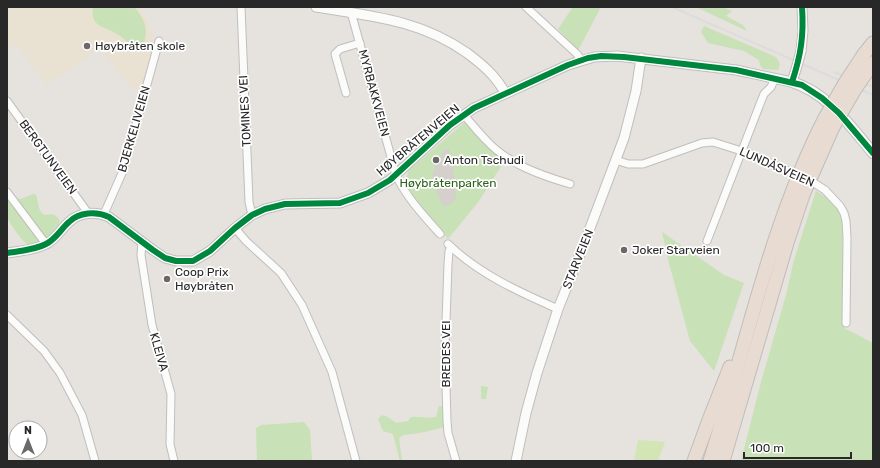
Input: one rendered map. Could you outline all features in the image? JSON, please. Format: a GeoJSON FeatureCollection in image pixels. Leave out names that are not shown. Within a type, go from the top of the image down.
{"type":"FeatureCollection","features":[{"type":"Feature","properties":{"kind":"highway"},"geometry":{"type":"LineString","coordinates":[[710,461],[786,206],[807,154],[829,122],[855,89],[869,59],[873,43]]}},
{"type":"Feature","properties":{"kind":"highway"},"geometry":{"type":"LineString","coordinates":[[723,461],[762,324],[793,225],[829,122]]}},
{"type":"Feature","properties":{"kind":"highway"},"geometry":{"type":"LineString","coordinates":[[694,461],[714,406],[751,321]]}},
{"type":"Feature","properties":{"kind":"highway"},"geometry":{"type":"LineString","coordinates":[[730,461],[742,398]]}},
{"type":"Feature","properties":{"kind":"main road","name":"HØYBRÅTENVEIEN"},"geometry":{"type":"LineString","coordinates":[[792,82],[802,85],[833,107],[873,153]]}},
{"type":"Feature","properties":{"kind":"street","name":"TOMINES VEI"},"geometry":{"type":"LineString","coordinates":[[241,7],[249,202],[252,215]]}},
{"type":"Feature","properties":{"kind":"street"},"geometry":{"type":"LineString","coordinates":[[316,7],[351,12],[401,22],[422,28],[444,39],[471,56],[490,71],[506,93]]}},
{"type":"Feature","properties":{"kind":"street"},"geometry":{"type":"LineString","coordinates":[[526,7],[577,54],[581,60]]}},
{"type":"Feature","properties":{"kind":"street"},"geometry":{"type":"LineString","coordinates":[[792,82],[798,66],[801,51],[803,31],[802,7]]}},
{"type":"Feature","properties":{"kind":"street","name":"MYRBAKKVEIEN"},"geometry":{"type":"LineString","coordinates":[[351,12],[396,175],[417,208],[440,234]]}},
{"type":"Feature","properties":{"kind":"street","name":"BJERKELIVEIEN"},"geometry":{"type":"LineString","coordinates":[[104,214],[123,171],[159,41]]}},
{"type":"Feature","properties":{"kind":"street"},"geometry":{"type":"LineString","coordinates":[[346,93],[335,54],[340,49],[360,43]]}},
{"type":"Feature","properties":{"kind":"street","name":"HØYBRÅTENVEIEN"},"geometry":{"type":"LineString","coordinates":[[7,253],[46,244],[55,237],[73,218],[88,213],[104,214],[115,220],[158,254],[170,260],[181,262],[193,261],[210,251],[252,215],[265,209],[279,205],[335,204],[346,202],[376,189],[396,175],[436,137],[464,115],[480,105],[581,60],[601,56],[641,58],[736,70],[792,82]]}},
{"type":"Feature","properties":{"kind":"street","name":"STARVEIEN"},"geometry":{"type":"LineString","coordinates":[[516,461],[533,386],[558,310],[616,160],[630,117],[641,58]]}},
{"type":"Feature","properties":{"kind":"street"},"geometry":{"type":"LineString","coordinates":[[707,241],[764,94],[771,87],[775,78]]}},
{"type":"Feature","properties":{"kind":"street","name":"BERGTUNVEIEN"},"geometry":{"type":"LineString","coordinates":[[7,101],[88,213]]}},
{"type":"Feature","properties":{"kind":"street"},"geometry":{"type":"LineString","coordinates":[[464,115],[486,141],[516,163],[530,170],[570,184]]}},
{"type":"Feature","properties":{"kind":"street","name":"LUNDÅSVEIEN"},"geometry":{"type":"LineString","coordinates":[[616,160],[628,164],[643,164],[708,142],[717,143],[760,158],[811,181],[825,190],[840,206],[846,221],[846,323]]}},
{"type":"Feature","properties":{"kind":"street"},"geometry":{"type":"LineString","coordinates":[[7,192],[46,244]]}},
{"type":"Feature","properties":{"kind":"street"},"geometry":{"type":"LineString","coordinates":[[235,228],[246,241],[281,273],[302,305],[332,372],[356,461]]}},
{"type":"Feature","properties":{"kind":"street","name":"KLEIVA"},"geometry":{"type":"LineString","coordinates":[[142,242],[141,255],[152,325],[171,394],[170,444],[174,461]]}},
{"type":"Feature","properties":{"kind":"street","name":"BREDES VEI"},"geometry":{"type":"LineString","coordinates":[[456,461],[448,433],[445,368],[448,264],[450,245],[476,266],[497,280],[558,310]]}},
{"type":"Feature","properties":{"kind":"street"},"geometry":{"type":"LineString","coordinates":[[7,315],[44,351],[60,373],[82,415],[95,461]]}},
{"type":"Feature","properties":{"kind":"shaded area","name":"Høybråten skole"},"geometry":{"type":"Polygon","coordinates":[[[7,7],[140,7],[157,43],[143,88],[135,89],[130,86],[100,48],[47,85],[16,43],[7,50],[7,7]]]}},
{"type":"Feature","properties":{"kind":"shaded area"},"geometry":{"type":"Polygon","coordinates":[[[449,149],[455,179],[456,198],[450,205],[445,206],[439,198],[432,178],[436,164],[444,150],[449,149]]]}},
{"type":"Feature","properties":{"kind":"green space"},"geometry":{"type":"Polygon","coordinates":[[[93,7],[134,7],[145,24],[146,33],[144,43],[135,45],[129,43],[121,36],[99,25],[94,19],[93,7]]]}},
{"type":"Feature","properties":{"kind":"green space"},"geometry":{"type":"Polygon","coordinates":[[[573,7],[601,7],[578,50],[558,29],[573,7]]]}},
{"type":"Feature","properties":{"kind":"green space"},"geometry":{"type":"Polygon","coordinates":[[[696,7],[722,7],[732,11],[726,16],[743,25],[747,31],[696,7]]]}},
{"type":"Feature","properties":{"kind":"green space"},"geometry":{"type":"Polygon","coordinates":[[[704,26],[776,57],[780,64],[778,70],[763,69],[759,60],[744,51],[708,43],[701,32],[704,26]]]}},
{"type":"Feature","properties":{"kind":"green space","name":"Høybråtenparken"},"geometry":{"type":"Polygon","coordinates":[[[465,122],[467,122],[505,160],[479,201],[448,239],[425,213],[406,184],[408,171],[465,122]]]}},
{"type":"Feature","properties":{"kind":"green space"},"geometry":{"type":"Polygon","coordinates":[[[816,191],[834,202],[842,215],[844,328],[873,343],[873,461],[741,461],[794,260],[816,191]]]}},
{"type":"Feature","properties":{"kind":"green space"},"geometry":{"type":"Polygon","coordinates":[[[33,194],[36,195],[39,207],[44,215],[55,215],[60,221],[55,231],[47,238],[36,244],[29,245],[21,238],[9,222],[7,215],[7,203],[13,198],[21,199],[33,194]]]}},
{"type":"Feature","properties":{"kind":"green space"},"geometry":{"type":"Polygon","coordinates":[[[662,232],[724,275],[744,283],[714,371],[690,341],[662,232]]]}},
{"type":"Feature","properties":{"kind":"green space"},"geometry":{"type":"Polygon","coordinates":[[[481,386],[488,387],[486,399],[481,399],[481,386]]]}},
{"type":"Feature","properties":{"kind":"green space"},"geometry":{"type":"Polygon","coordinates":[[[439,406],[445,407],[445,427],[420,433],[403,435],[399,438],[402,461],[400,461],[393,434],[383,431],[378,419],[382,415],[388,417],[396,423],[408,421],[411,417],[436,417],[439,406]]]}},
{"type":"Feature","properties":{"kind":"green space"},"geometry":{"type":"Polygon","coordinates":[[[304,422],[310,430],[312,461],[257,461],[256,428],[261,425],[304,422]]]}},
{"type":"Feature","properties":{"kind":"green space"},"geometry":{"type":"Polygon","coordinates":[[[638,440],[665,442],[658,461],[634,461],[638,440]]]}},
{"type":"Feature","properties":{"kind":"railway"},"geometry":{"type":"LineString","coordinates":[[672,7],[873,95]]}},
{"type":"Feature","properties":{"kind":"railway"},"geometry":{"type":"LineString","coordinates":[[834,72],[873,87]]}},
{"type":"Feature","properties":{"kind":"cycle path"},"geometry":{"type":"LineString","coordinates":[[792,82],[798,63],[801,45],[803,27],[802,7]]}},
{"type":"Feature","properties":{"kind":"cycle path"},"geometry":{"type":"LineString","coordinates":[[7,253],[42,246],[50,242],[73,219],[83,214],[93,213],[109,217],[165,258],[176,261],[193,261],[210,251],[252,215],[265,209],[285,204],[340,203],[368,193],[390,180],[450,125],[474,108],[568,65],[588,58],[601,56],[624,57],[736,70],[802,85],[822,98],[839,113],[873,153]]}},
{"type":"Feature","properties":{"kind":"place","name":"Høybråten skole"},"geometry":{"type":"Point","coordinates":[87,46]}},
{"type":"Feature","properties":{"kind":"place","name":"Anton Tschudi"},"geometry":{"type":"Point","coordinates":[436,160]}},
{"type":"Feature","properties":{"kind":"place","name":"Joker Starveien"},"geometry":{"type":"Point","coordinates":[624,250]}},
{"type":"Feature","properties":{"kind":"place","name":"Coop Prix Høybråten"},"geometry":{"type":"Point","coordinates":[167,279]}}]}
